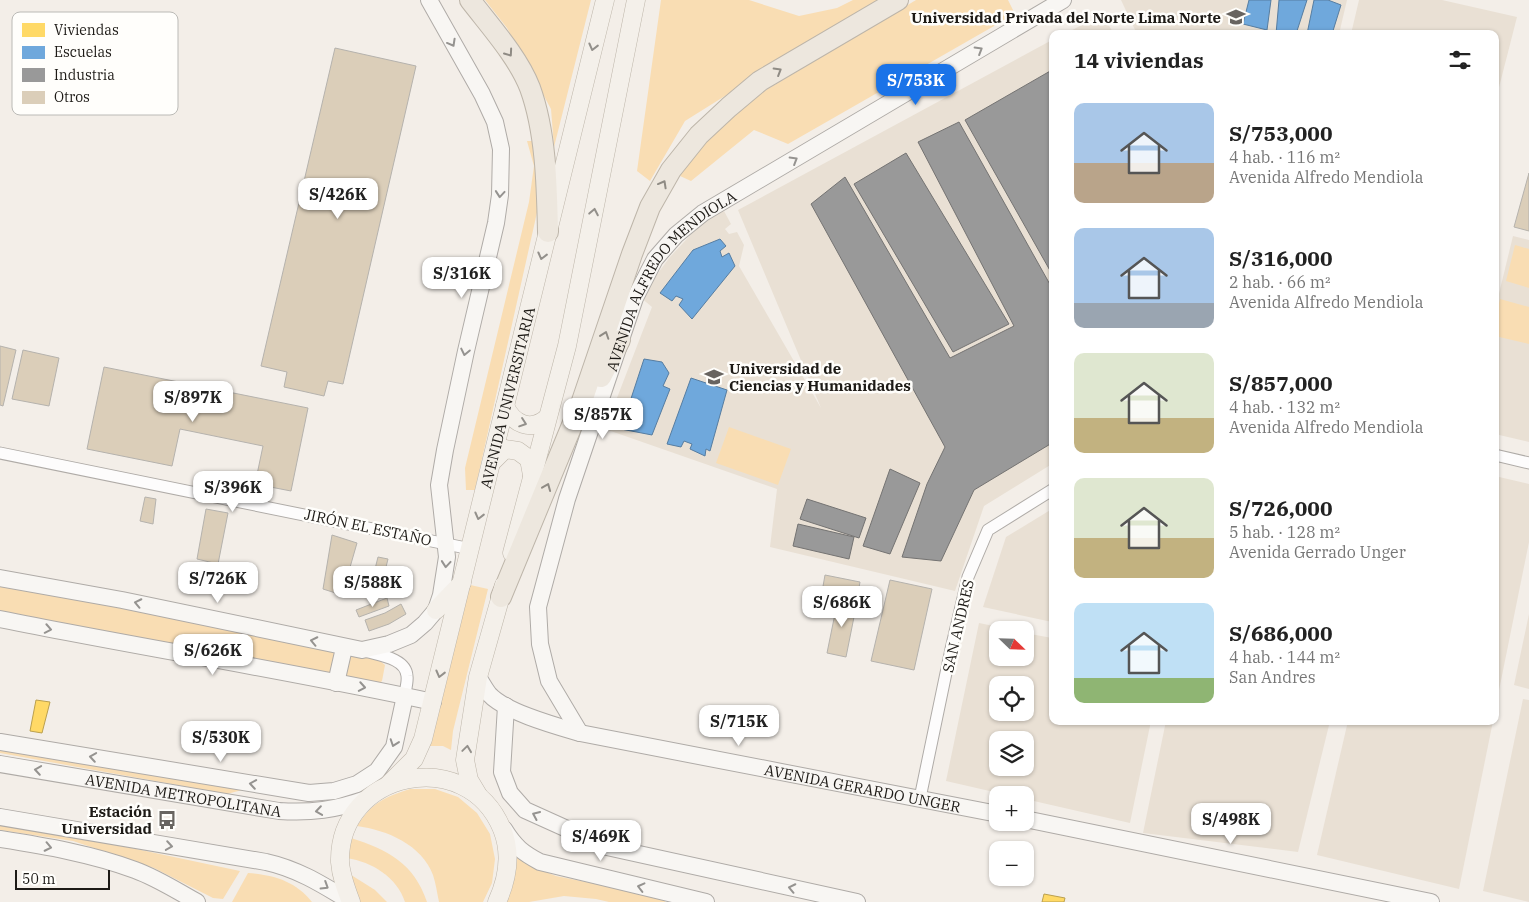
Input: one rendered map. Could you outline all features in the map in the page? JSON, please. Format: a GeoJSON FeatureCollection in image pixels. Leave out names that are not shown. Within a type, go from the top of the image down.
{"type":"FeatureCollection","features":[{"type":"Feature","properties":{"kind":"highway"},"geometry":{"type":"LineString","coordinates":[[470,0],[514,60],[530,88],[546,165],[548,232]]}},
{"type":"Feature","properties":{"kind":"highway"},"geometry":{"type":"LineString","coordinates":[[501,597],[582,400],[650,207],[670,170],[699,135],[760,82],[898,0]]}},
{"type":"Feature","properties":{"kind":"highway"},"geometry":{"type":"LineString","coordinates":[[570,430],[589,400],[620,340]]}},
{"type":"Feature","properties":{"kind":"main road","name":"AVENIDA UNIVERSITARIA"},"geometry":{"type":"LineString","coordinates":[[390,784],[409,766],[418,753],[423,739],[605,0]]}},
{"type":"Feature","properties":{"kind":"main road"},"geometry":{"type":"LineString","coordinates":[[478,795],[470,780],[465,760],[478,677],[567,346],[636,0]]}},
{"type":"Feature","properties":{"kind":"main road"},"geometry":{"type":"LineString","coordinates":[[505,406],[513,419],[526,425],[538,424],[547,418]]}},
{"type":"Feature","properties":{"kind":"main road"},"geometry":{"type":"LineString","coordinates":[[492,462],[506,449],[518,451],[529,459],[532,475]]}},
{"type":"Feature","properties":{"kind":"main road"},"geometry":{"type":"LineString","coordinates":[[436,610],[462,583]]}},
{"type":"Feature","properties":{"kind":"main road"},"geometry":{"type":"LineString","coordinates":[[351,902],[343,883],[340,862],[345,832],[354,814],[366,799],[390,784],[412,777],[435,776],[458,783],[478,795],[497,817],[506,840],[508,864],[504,887],[497,902]]}},
{"type":"Feature","properties":{"kind":"street"},"geometry":{"type":"LineString","coordinates":[[362,650],[389,644],[411,635],[426,623],[436,610],[441,595],[447,558],[439,485],[464,360],[496,224],[500,195],[501,149],[495,122],[482,94],[429,0]]}},
{"type":"Feature","properties":{"kind":"street","name":"AVENIDA ALFREDO MENDIOLA"},"geometry":{"type":"LineString","coordinates":[[580,733],[549,681],[540,644],[538,607],[567,499],[620,340],[635,298],[655,259],[671,241],[703,212],[752,185],[1063,0]]}},
{"type":"Feature","properties":{"kind":"street","name":"JIRÓN EL ESTAÑO"},"geometry":{"type":"LineString","coordinates":[[0,453],[471,548]]}},
{"type":"Feature","properties":{"kind":"street"},"geometry":{"type":"LineString","coordinates":[[1499,456],[1529,463]]}},
{"type":"Feature","properties":{"kind":"street","name":"SAN ANDRES"},"geometry":{"type":"LineString","coordinates":[[920,798],[968,577],[988,530],[1049,492]]}},
{"type":"Feature","properties":{"kind":"street"},"geometry":{"type":"LineString","coordinates":[[0,578],[122,600],[344,648],[362,650],[394,659],[403,666],[408,675],[404,696]]}},
{"type":"Feature","properties":{"kind":"street"},"geometry":{"type":"LineString","coordinates":[[0,619],[433,702]]}},
{"type":"Feature","properties":{"kind":"street"},"geometry":{"type":"LineString","coordinates":[[336,683],[344,648]]}},
{"type":"Feature","properties":{"kind":"street","name":"AVENIDA GERARDO UNGER"},"geometry":{"type":"LineString","coordinates":[[478,677],[490,695],[506,706],[550,724],[580,733],[989,812]]}},
{"type":"Feature","properties":{"kind":"street","name":"AVENIDA METROPOLITANA"},"geometry":{"type":"LineString","coordinates":[[0,742],[310,793],[334,791],[357,784],[378,771],[394,747],[404,696]]}},
{"type":"Feature","properties":{"kind":"street"},"geometry":{"type":"LineString","coordinates":[[506,706],[502,772],[510,793],[525,810],[606,848],[856,902]]}},
{"type":"Feature","properties":{"kind":"street","name":"AVENIDA METROPOLITANA"},"geometry":{"type":"LineString","coordinates":[[0,764],[279,811],[306,812],[342,807],[366,799]]}},
{"type":"Feature","properties":{"kind":"street"},"geometry":{"type":"LineString","coordinates":[[0,817],[287,867],[303,874],[351,902]]}},
{"type":"Feature","properties":{"kind":"street"},"geometry":{"type":"LineString","coordinates":[[497,817],[516,846],[540,862],[706,902]]}},
{"type":"Feature","properties":{"kind":"street"},"geometry":{"type":"LineString","coordinates":[[1034,821],[1431,902]]}},
{"type":"Feature","properties":{"kind":"street"},"geometry":{"type":"LineString","coordinates":[[0,839],[84,855],[136,870],[162,882],[193,901]]}},
{"type":"Feature","properties":{"kind":"shaded area"},"geometry":{"type":"Polygon","coordinates":[[[485,0],[591,0],[554,147],[551,109],[507,28],[485,0]]]}},
{"type":"Feature","properties":{"kind":"shaded area"},"geometry":{"type":"Polygon","coordinates":[[[661,0],[749,0],[799,16],[837,8],[853,0],[878,0],[685,121],[650,181],[637,171],[661,0]]]}},
{"type":"Feature","properties":{"kind":"shaded area"},"geometry":{"type":"Polygon","coordinates":[[[916,0],[1008,0],[1015,14],[788,144],[754,130],[691,181],[680,176],[692,155],[756,96],[916,0]]]}},
{"type":"Feature","properties":{"kind":"shaded area","name":"Universidad Privada del Norte Lima Norte"},"geometry":{"type":"Polygon","coordinates":[[[1121,0],[1347,0],[1340,30],[1135,30],[1121,0]]]}},
{"type":"Feature","properties":{"kind":"shaded area"},"geometry":{"type":"Polygon","coordinates":[[[1359,0],[1442,0],[1517,17],[1499,87],[1499,30],[1352,30],[1359,0]]]}},
{"type":"Feature","properties":{"kind":"shaded area"},"geometry":{"type":"Polygon","coordinates":[[[1102,14],[1112,30],[1072,30],[1102,14]]]}},
{"type":"Feature","properties":{"kind":"shaded area"},"geometry":{"type":"Polygon","coordinates":[[[1049,42],[1049,466],[984,506],[955,591],[770,547],[777,489],[605,429],[652,307],[640,297],[670,257],[697,228],[709,211],[713,217],[724,211],[731,224],[725,229],[729,234],[737,232],[744,245],[739,266],[821,408],[738,210],[1049,42]]]}},
{"type":"Feature","properties":{"kind":"shaded area"},"geometry":{"type":"Polygon","coordinates":[[[527,141],[535,141],[538,208],[475,490],[466,490],[465,468],[529,202],[534,166],[527,141]]]}},
{"type":"Feature","properties":{"kind":"shaded area"},"geometry":{"type":"Polygon","coordinates":[[[1513,236],[1529,240],[1529,442],[1499,435],[1499,294],[1513,236]]]}},
{"type":"Feature","properties":{"kind":"shaded area"},"geometry":{"type":"Polygon","coordinates":[[[1515,245],[1529,249],[1529,288],[1506,281],[1515,245]]]}},
{"type":"Feature","properties":{"kind":"shaded area"},"geometry":{"type":"Polygon","coordinates":[[[1500,299],[1529,307],[1529,344],[1499,337],[1500,299]]]}},
{"type":"Feature","properties":{"kind":"shaded area"},"geometry":{"type":"Polygon","coordinates":[[[729,427],[791,449],[778,485],[716,463],[729,427]]]}},
{"type":"Feature","properties":{"kind":"shaded area"},"geometry":{"type":"Polygon","coordinates":[[[1499,477],[1529,484],[1529,542],[1499,690],[1499,477]]]}},
{"type":"Feature","properties":{"kind":"shaded area"},"geometry":{"type":"Polygon","coordinates":[[[1049,511],[1049,621],[983,607],[1006,537],[1049,511]]]}},
{"type":"Feature","properties":{"kind":"shaded area"},"geometry":{"type":"Polygon","coordinates":[[[0,584],[356,655],[373,655],[385,665],[382,681],[376,686],[0,612],[0,584]]]}},
{"type":"Feature","properties":{"kind":"shaded area"},"geometry":{"type":"Polygon","coordinates":[[[466,584],[488,589],[453,731],[451,750],[443,746],[424,746],[466,584]]]}},
{"type":"Feature","properties":{"kind":"shaded area"},"geometry":{"type":"Polygon","coordinates":[[[1529,614],[1529,689],[1514,685],[1529,614]]]}},
{"type":"Feature","properties":{"kind":"shaded area"},"geometry":{"type":"Polygon","coordinates":[[[979,623],[989,625],[989,666],[1034,666],[1034,635],[1049,637],[1049,725],[1150,725],[1130,823],[1034,801],[1034,786],[989,786],[989,791],[946,781],[979,623]]]}},
{"type":"Feature","properties":{"kind":"shaded area"},"geometry":{"type":"Polygon","coordinates":[[[1523,699],[1529,700],[1529,902],[1483,891],[1523,699]]]}},
{"type":"Feature","properties":{"kind":"shaded area"},"geometry":{"type":"Polygon","coordinates":[[[1165,725],[1329,725],[1298,852],[1143,833],[1165,725]]]}},
{"type":"Feature","properties":{"kind":"shaded area"},"geometry":{"type":"Polygon","coordinates":[[[1347,725],[1492,725],[1459,889],[1317,855],[1347,725]]]}},
{"type":"Feature","properties":{"kind":"shaded area"},"geometry":{"type":"Polygon","coordinates":[[[0,747],[242,790],[227,794],[0,753],[0,747]]]}},
{"type":"Feature","properties":{"kind":"shaded area"},"geometry":{"type":"Polygon","coordinates":[[[410,789],[435,789],[458,797],[477,813],[490,834],[495,859],[492,883],[483,902],[439,902],[433,875],[421,855],[412,847],[391,835],[357,826],[379,802],[410,789]]]}},
{"type":"Feature","properties":{"kind":"shaded area"},"geometry":{"type":"Polygon","coordinates":[[[0,824],[75,836],[240,871],[223,899],[213,898],[154,868],[73,841],[0,830],[0,824]]]}},
{"type":"Feature","properties":{"kind":"shaded area"},"geometry":{"type":"Polygon","coordinates":[[[351,838],[388,853],[398,860],[415,877],[427,902],[405,902],[390,878],[374,867],[347,858],[351,838]]]}},
{"type":"Feature","properties":{"kind":"shaded area"},"geometry":{"type":"Polygon","coordinates":[[[515,855],[556,876],[666,898],[665,902],[609,902],[564,896],[529,902],[506,902],[515,855]]]}},
{"type":"Feature","properties":{"kind":"shaded area"},"geometry":{"type":"Polygon","coordinates":[[[248,873],[267,875],[283,880],[298,889],[312,902],[232,902],[248,873]]]}},
{"type":"Feature","properties":{"kind":"shaded area"},"geometry":{"type":"Polygon","coordinates":[[[348,873],[375,890],[387,902],[359,902],[348,873]]]}},
{"type":"Feature","properties":{"kind":"building: Viviendas"},"geometry":{"type":"Polygon","coordinates":[[[36,700],[50,702],[42,733],[30,731],[36,700]]]}},
{"type":"Feature","properties":{"kind":"building: Viviendas"},"geometry":{"type":"Polygon","coordinates":[[[1044,894],[1065,898],[1064,902],[1042,902],[1044,894]]]}},
{"type":"Feature","properties":{"kind":"building: Escuelas"},"geometry":{"type":"Polygon","coordinates":[[[1249,0],[1271,0],[1267,30],[1243,24],[1249,0]]]}},
{"type":"Feature","properties":{"kind":"building: Escuelas"},"geometry":{"type":"Polygon","coordinates":[[[1279,0],[1307,0],[1297,30],[1276,30],[1279,0]]]}},
{"type":"Feature","properties":{"kind":"building: Escuelas"},"geometry":{"type":"Polygon","coordinates":[[[1314,0],[1328,0],[1341,5],[1333,30],[1308,30],[1314,0]]]}},
{"type":"Feature","properties":{"kind":"building: Escuelas"},"geometry":{"type":"Polygon","coordinates":[[[720,239],[726,246],[720,251],[722,257],[729,253],[735,266],[692,319],[679,305],[683,299],[676,296],[672,301],[660,293],[693,250],[720,239]]]}},
{"type":"Feature","properties":{"kind":"building: Escuelas"},"geometry":{"type":"Polygon","coordinates":[[[644,359],[662,362],[669,373],[663,386],[670,389],[652,435],[621,429],[644,359]]]}},
{"type":"Feature","properties":{"kind":"building: Escuelas"},"geometry":{"type":"Polygon","coordinates":[[[691,378],[727,390],[710,451],[706,449],[705,456],[690,449],[692,444],[684,441],[681,447],[667,444],[691,378]]]}},
{"type":"Feature","properties":{"kind":"building: Industria"},"geometry":{"type":"Polygon","coordinates":[[[1049,72],[1049,269],[965,120],[1049,72]]]}},
{"type":"Feature","properties":{"kind":"building: Industria"},"geometry":{"type":"Polygon","coordinates":[[[959,122],[1049,283],[1049,445],[974,490],[941,561],[902,557],[927,484],[945,447],[811,204],[845,177],[950,358],[1014,326],[918,142],[959,122]]]}},
{"type":"Feature","properties":{"kind":"building: Industria"},"geometry":{"type":"Polygon","coordinates":[[[906,153],[1009,324],[953,352],[854,184],[906,153]]]}},
{"type":"Feature","properties":{"kind":"building: Industria"},"geometry":{"type":"Polygon","coordinates":[[[890,469],[920,483],[890,554],[863,546],[890,469]]]}},
{"type":"Feature","properties":{"kind":"building: Industria"},"geometry":{"type":"Polygon","coordinates":[[[807,499],[866,518],[859,538],[800,519],[807,499]]]}},
{"type":"Feature","properties":{"kind":"building: Industria"},"geometry":{"type":"Polygon","coordinates":[[[798,524],[854,537],[849,559],[793,546],[798,524]]]}},
{"type":"Feature","properties":{"kind":"building: Otros"},"geometry":{"type":"Polygon","coordinates":[[[335,48],[416,66],[343,384],[328,381],[324,396],[284,387],[287,372],[261,366],[335,48]]]}},
{"type":"Feature","properties":{"kind":"building: Otros"},"geometry":{"type":"Polygon","coordinates":[[[1529,173],[1529,231],[1514,227],[1529,173]]]}},
{"type":"Feature","properties":{"kind":"building: Otros"},"geometry":{"type":"Polygon","coordinates":[[[0,346],[16,350],[3,406],[0,405],[0,346]]]}},
{"type":"Feature","properties":{"kind":"building: Otros"},"geometry":{"type":"Polygon","coordinates":[[[23,350],[59,358],[49,406],[12,399],[23,350]]]}},
{"type":"Feature","properties":{"kind":"building: Otros"},"geometry":{"type":"Polygon","coordinates":[[[104,367],[308,408],[291,491],[255,484],[263,446],[180,429],[172,466],[87,449],[104,367]]]}},
{"type":"Feature","properties":{"kind":"building: Otros"},"geometry":{"type":"Polygon","coordinates":[[[145,497],[156,499],[153,524],[140,521],[145,497]]]}},
{"type":"Feature","properties":{"kind":"building: Otros"},"geometry":{"type":"Polygon","coordinates":[[[206,509],[228,513],[218,564],[197,559],[206,509]]]}},
{"type":"Feature","properties":{"kind":"building: Otros"},"geometry":{"type":"Polygon","coordinates":[[[332,535],[357,543],[342,595],[323,589],[332,535]]]}},
{"type":"Feature","properties":{"kind":"building: Otros"},"geometry":{"type":"Polygon","coordinates":[[[378,557],[388,559],[384,575],[374,573],[378,557]]]}},
{"type":"Feature","properties":{"kind":"building: Otros"},"geometry":{"type":"Polygon","coordinates":[[[825,575],[860,582],[857,599],[822,592],[825,575]]]}},
{"type":"Feature","properties":{"kind":"building: Otros"},"geometry":{"type":"Polygon","coordinates":[[[375,577],[384,579],[381,589],[372,587],[375,577]]]}},
{"type":"Feature","properties":{"kind":"building: Otros"},"geometry":{"type":"Polygon","coordinates":[[[890,580],[932,589],[914,670],[871,661],[890,580]]]}},
{"type":"Feature","properties":{"kind":"building: Otros"},"geometry":{"type":"Polygon","coordinates":[[[387,598],[389,606],[359,617],[356,610],[387,598]]]}},
{"type":"Feature","properties":{"kind":"building: Otros"},"geometry":{"type":"Polygon","coordinates":[[[838,599],[857,602],[846,657],[827,653],[838,599]]]}},
{"type":"Feature","properties":{"kind":"building: Otros"},"geometry":{"type":"Polygon","coordinates":[[[401,604],[406,614],[389,624],[369,631],[365,620],[385,613],[401,604]]]}},
{"type":"Feature","properties":{"kind":"place","name":"Universidad Privada del Norte Lima Norte"},"geometry":{"type":"Point","coordinates":[1236,17]}},
{"type":"Feature","properties":{"kind":"place","name":"Universidad de Ciencias y Humanidades"},"geometry":{"type":"Point","coordinates":[714,377]}},
{"type":"Feature","properties":{"kind":"place","name":"Estación Universidad"},"geometry":{"type":"Point","coordinates":[167,820]}}]}
